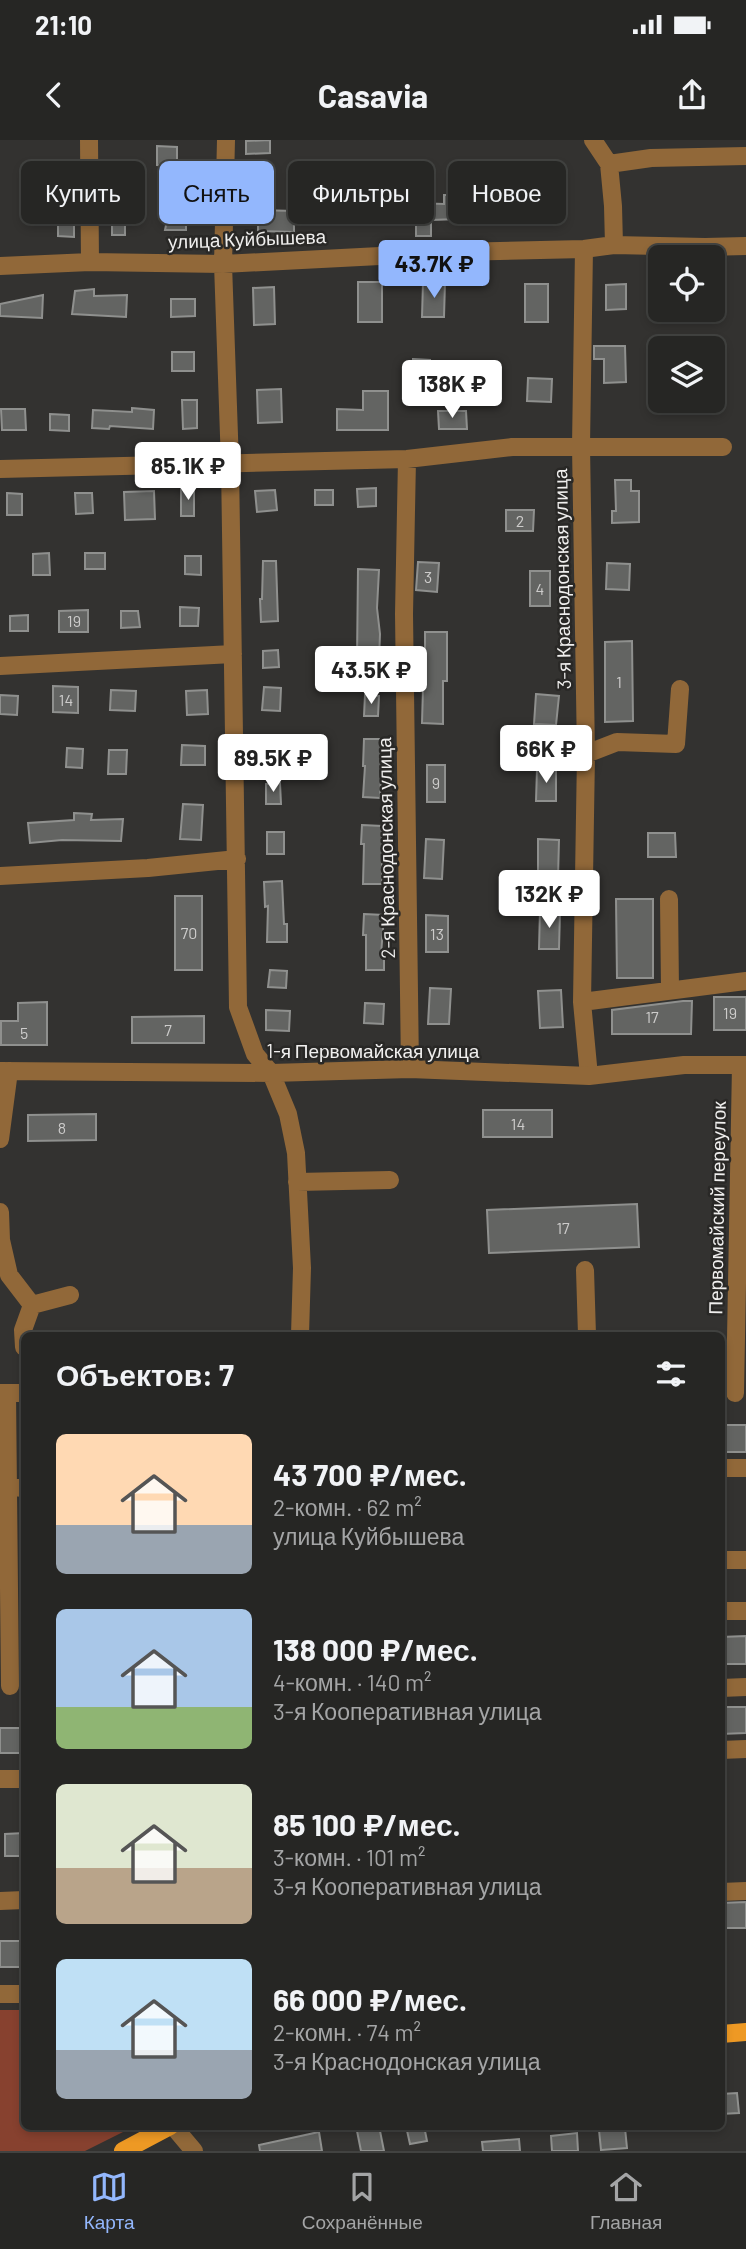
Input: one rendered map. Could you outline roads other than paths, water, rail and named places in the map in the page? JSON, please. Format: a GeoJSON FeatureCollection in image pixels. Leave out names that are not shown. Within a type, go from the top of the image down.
{"type":"FeatureCollection","features":[{"type":"Feature","properties":{"kind":"main road"},"geometry":{"type":"LineString","coordinates":[[725,2034],[746,2032]]}},
{"type":"Feature","properties":{"kind":"main road"},"geometry":{"type":"LineString","coordinates":[[123,2151],[163,2130]]}},
{"type":"Feature","properties":{"kind":"street"},"geometry":{"type":"LineString","coordinates":[[89,140],[90,262]]}},
{"type":"Feature","properties":{"kind":"street"},"geometry":{"type":"LineString","coordinates":[[226,140],[223,264],[230,464],[238,1007],[255,1054],[271,1073],[288,1114],[296,1153],[302,1268],[300,1332]]}},
{"type":"Feature","properties":{"kind":"street"},"geometry":{"type":"LineString","coordinates":[[593,140],[608,164],[614,245]]}},
{"type":"Feature","properties":{"kind":"street"},"geometry":{"type":"LineString","coordinates":[[608,164],[651,158],[746,156]]}},
{"type":"Feature","properties":{"kind":"street","name":"улица Куйбышева"},"geometry":{"type":"LineString","coordinates":[[0,266],[90,262],[223,264],[614,245],[746,246]]}},
{"type":"Feature","properties":{"kind":"street","name":"3-я Краснодонская улица"},"geometry":{"type":"LineString","coordinates":[[584,248],[581,446],[586,754],[582,1002],[589,1076]]}},
{"type":"Feature","properties":{"kind":"street"},"geometry":{"type":"LineString","coordinates":[[0,469],[407,459],[512,447],[723,447]]}},
{"type":"Feature","properties":{"kind":"street","name":"2-я Краснодонская улица"},"geometry":{"type":"LineString","coordinates":[[407,459],[404,614],[410,1069]]}},
{"type":"Feature","properties":{"kind":"street"},"geometry":{"type":"LineString","coordinates":[[0,666],[233,654]]}},
{"type":"Feature","properties":{"kind":"street"},"geometry":{"type":"LineString","coordinates":[[586,754],[617,742],[676,744],[680,688]]}},
{"type":"Feature","properties":{"kind":"street"},"geometry":{"type":"LineString","coordinates":[[0,876],[148,868],[237,859]]}},
{"type":"Feature","properties":{"kind":"street"},"geometry":{"type":"LineString","coordinates":[[669,899],[670,990]]}},
{"type":"Feature","properties":{"kind":"street"},"geometry":{"type":"LineString","coordinates":[[582,1002],[746,981]]}},
{"type":"Feature","properties":{"kind":"street","name":"1-я Первомайская улица"},"geometry":{"type":"LineString","coordinates":[[5,1071],[271,1073],[410,1069],[589,1076],[684,1065],[743,1065]]}},
{"type":"Feature","properties":{"kind":"street","name":"Первомайский переулок"},"geometry":{"type":"LineString","coordinates":[[734,1393],[743,1065]]}},
{"type":"Feature","properties":{"kind":"street"},"geometry":{"type":"LineString","coordinates":[[0,1139],[5,1071]]}},
{"type":"Feature","properties":{"kind":"street"},"geometry":{"type":"LineString","coordinates":[[297,1182],[390,1180]]}},
{"type":"Feature","properties":{"kind":"street"},"geometry":{"type":"LineString","coordinates":[[0,1212],[1,1240],[9,1275],[32,1305]]}},
{"type":"Feature","properties":{"kind":"street"},"geometry":{"type":"LineString","coordinates":[[584,1270],[587,1332]]}},
{"type":"Feature","properties":{"kind":"street"},"geometry":{"type":"LineString","coordinates":[[32,1305],[70,1295]]}},
{"type":"Feature","properties":{"kind":"street"},"geometry":{"type":"LineString","coordinates":[[23,1332],[32,1305]]}},
{"type":"Feature","properties":{"kind":"street"},"geometry":{"type":"LineString","coordinates":[[10,1393],[11,1686]]}},
{"type":"Feature","properties":{"kind":"street"},"geometry":{"type":"LineString","coordinates":[[725,1468],[746,1468]]}},
{"type":"Feature","properties":{"kind":"street"},"geometry":{"type":"LineString","coordinates":[[725,1560],[746,1560]]}},
{"type":"Feature","properties":{"kind":"street"},"geometry":{"type":"LineString","coordinates":[[725,1611],[746,1611]]}},
{"type":"Feature","properties":{"kind":"street"},"geometry":{"type":"LineString","coordinates":[[725,1688],[746,1687]]}},
{"type":"Feature","properties":{"kind":"street"},"geometry":{"type":"LineString","coordinates":[[725,1750],[746,1749]]}},
{"type":"Feature","properties":{"kind":"street"},"geometry":{"type":"LineString","coordinates":[[0,1779],[21,1779]]}},
{"type":"Feature","properties":{"kind":"street"},"geometry":{"type":"LineString","coordinates":[[725,1892],[746,1891]]}},
{"type":"Feature","properties":{"kind":"street"},"geometry":{"type":"LineString","coordinates":[[0,1901],[21,1900]]}},
{"type":"Feature","properties":{"kind":"street"},"geometry":{"type":"LineString","coordinates":[[0,1994],[21,1994]]}},
{"type":"Feature","properties":{"kind":"street"},"geometry":{"type":"LineString","coordinates":[[175,2130],[194,2151]]}}]}
